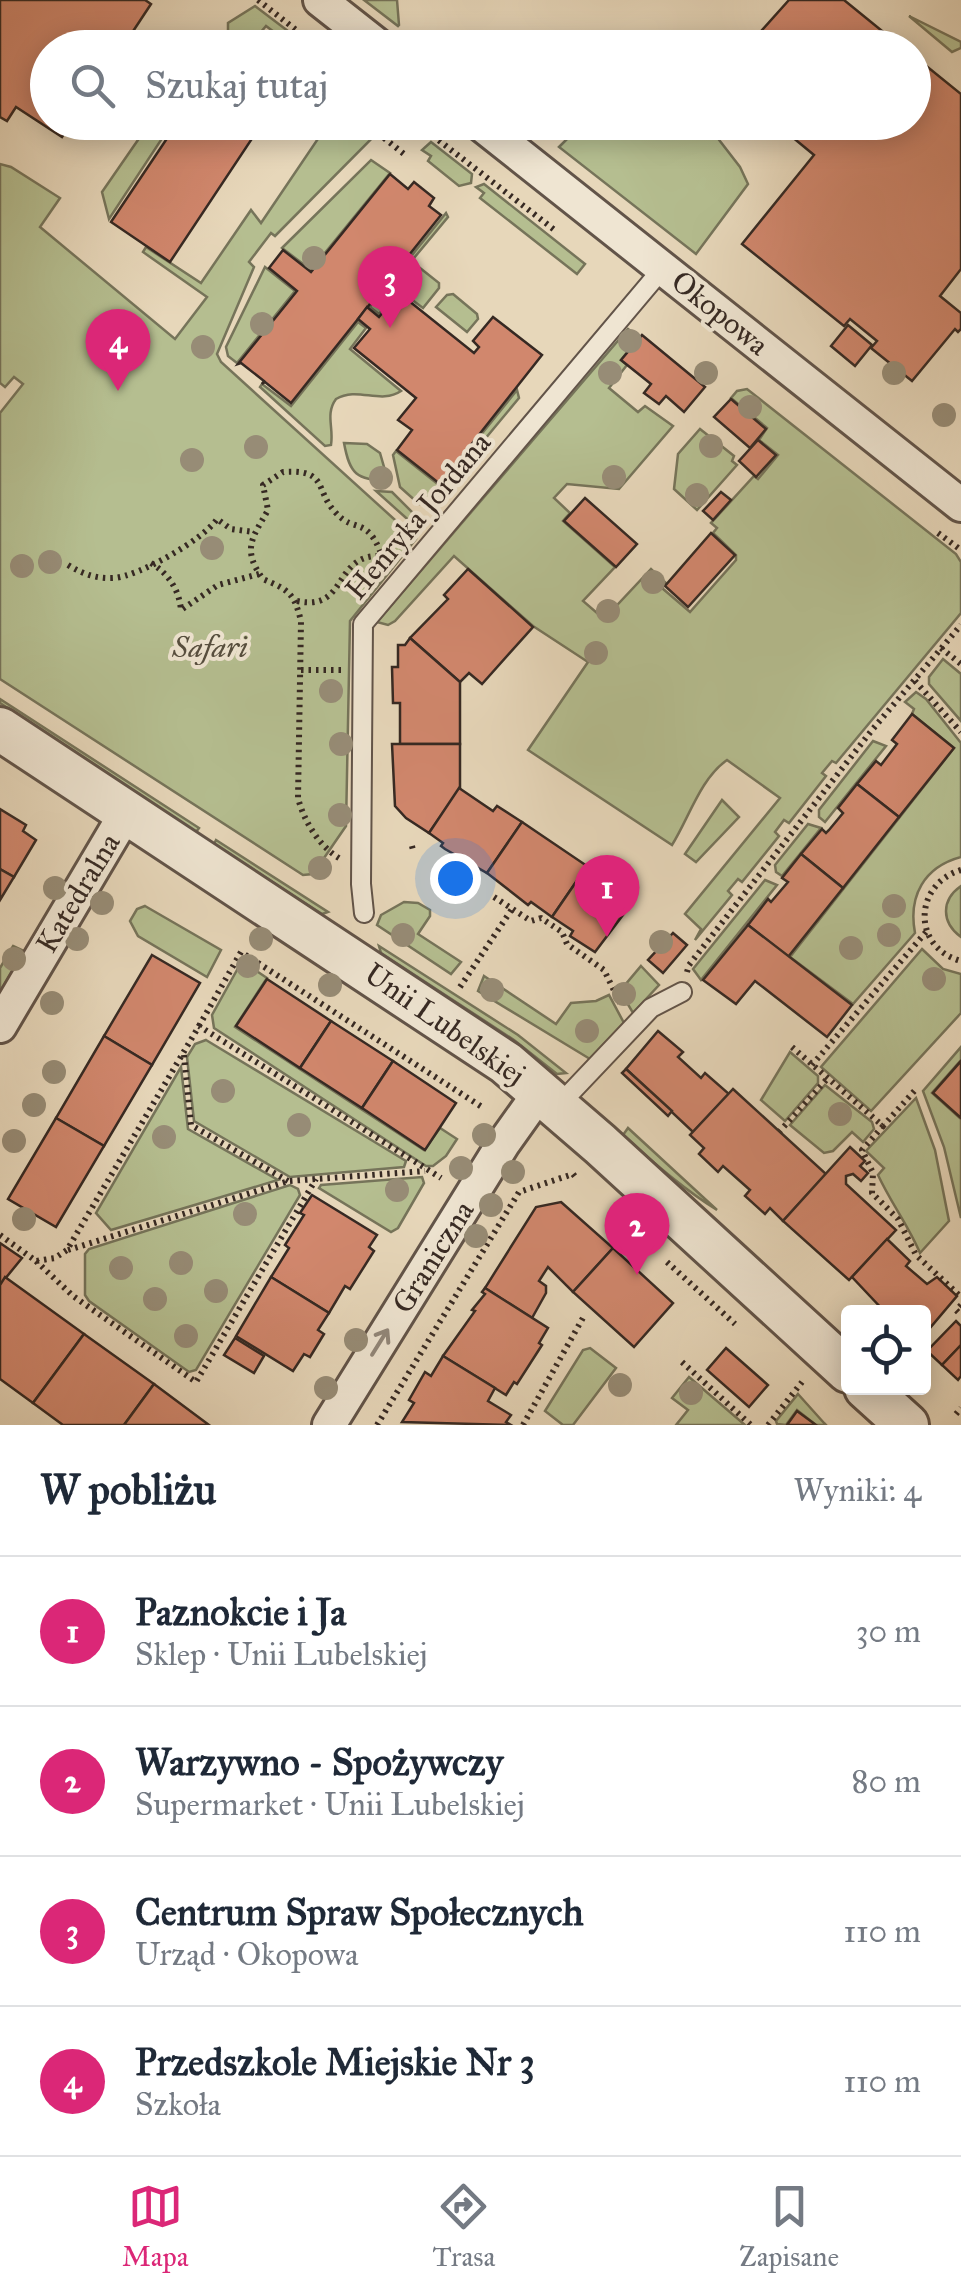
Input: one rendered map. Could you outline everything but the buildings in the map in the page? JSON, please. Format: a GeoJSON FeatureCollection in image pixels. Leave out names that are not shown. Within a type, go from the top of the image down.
{"type":"FeatureCollection","features":[{"type":"Feature","properties":{"kind":"street"},"geometry":{"type":"LineString","coordinates":[[320,0],[358,30]]}},
{"type":"Feature","properties":{"kind":"street","name":"Okopowa"},"geometry":{"type":"LineString","coordinates":[[501,140],[961,505]]}},
{"type":"Feature","properties":{"kind":"street","name":"Unii Lubelskiej"},"geometry":{"type":"LineString","coordinates":[[0,730],[495,1056],[549,1099],[832,1382]]}},
{"type":"Feature","properties":{"kind":"street","name":"Katedralna"},"geometry":{"type":"LineString","coordinates":[[0,1026],[126,812]]}},
{"type":"Feature","properties":{"kind":"street","name":"Graniczna"},"geometry":{"type":"LineString","coordinates":[[329,1425],[503,1144],[549,1099]]}},
{"type":"Feature","properties":{"kind":"street"},"geometry":{"type":"LineString","coordinates":[[874,1395],[908,1425]]}},
{"type":"Feature","properties":{"kind":"lane","name":"Henryka Jordana"},"geometry":{"type":"LineString","coordinates":[[364,912],[363,624],[662,268]]}},
{"type":"Feature","properties":{"kind":"lane"},"geometry":{"type":"LineString","coordinates":[[549,1099],[651,1008],[682,992]]}},
{"type":"Feature","properties":{"kind":"path"},"geometry":{"type":"LineString","coordinates":[[258,0],[296,30]]}},
{"type":"Feature","properties":{"kind":"path"},"geometry":{"type":"LineString","coordinates":[[386,140],[404,154]]}},
{"type":"Feature","properties":{"kind":"path"},"geometry":{"type":"LineString","coordinates":[[362,872],[324,847],[299,804],[301,621],[296,601],[284,586],[267,581],[252,560],[254,532],[268,510],[264,486],[283,472],[300,472],[317,480],[338,516],[360,525],[376,538],[382,556]]}},
{"type":"Feature","properties":{"kind":"path"},"geometry":{"type":"LineString","coordinates":[[68,565],[96,578],[116,578],[207,532],[217,519],[230,529],[254,532]]}},
{"type":"Feature","properties":{"kind":"path"},"geometry":{"type":"LineString","coordinates":[[296,601],[324,602],[351,564],[372,555],[394,558],[410,568]]}},
{"type":"Feature","properties":{"kind":"path"},"geometry":{"type":"LineString","coordinates":[[151,563],[169,578],[181,610],[224,582],[259,574]]}},
{"type":"Feature","properties":{"kind":"path"},"geometry":{"type":"LineString","coordinates":[[682,992],[689,965],[961,625]]}},
{"type":"Feature","properties":{"kind":"path"},"geometry":{"type":"LineString","coordinates":[[941,648],[961,664]]}},
{"type":"Feature","properties":{"kind":"path"},"geometry":{"type":"LineString","coordinates":[[301,670],[363,670]]}},
{"type":"Feature","properties":{"kind":"path"},"geometry":{"type":"LineString","coordinates":[[914,681],[961,732]]}},
{"type":"Feature","properties":{"kind":"path"},"geometry":{"type":"LineString","coordinates":[[961,870],[941,878],[924,906],[926,932],[939,950],[961,961]]}},
{"type":"Feature","properties":{"kind":"path"},"geometry":{"type":"LineString","coordinates":[[494,897],[531,921],[541,918],[562,932],[566,944],[604,970],[615,993]]}},
{"type":"Feature","properties":{"kind":"path"},"geometry":{"type":"LineString","coordinates":[[459,988],[512,908]]}},
{"type":"Feature","properties":{"kind":"path"},"geometry":{"type":"LineString","coordinates":[[812,1065],[926,932]]}},
{"type":"Feature","properties":{"kind":"path"},"geometry":{"type":"LineString","coordinates":[[67,1250],[241,952],[482,1108]]}},
{"type":"Feature","properties":{"kind":"path"},"geometry":{"type":"LineString","coordinates":[[580,965],[586,956]]}},
{"type":"Feature","properties":{"kind":"path"},"geometry":{"type":"LineString","coordinates":[[199,1026],[442,1178]]}},
{"type":"Feature","properties":{"kind":"path"},"geometry":{"type":"LineString","coordinates":[[792,1047],[883,1126]]}},
{"type":"Feature","properties":{"kind":"path"},"geometry":{"type":"LineString","coordinates":[[184,1053],[190,1125],[289,1182]]}},
{"type":"Feature","properties":{"kind":"path"},"geometry":{"type":"LineString","coordinates":[[779,1132],[827,1078]]}},
{"type":"Feature","properties":{"kind":"path"},"geometry":{"type":"LineString","coordinates":[[917,1088],[862,1150],[873,1173],[872,1193],[898,1219],[916,1256],[961,1297]]}},
{"type":"Feature","properties":{"kind":"path"},"geometry":{"type":"LineString","coordinates":[[36,1261],[289,1182],[426,1170]]}},
{"type":"Feature","properties":{"kind":"path"},"geometry":{"type":"LineString","coordinates":[[378,1425],[519,1192],[573,1174],[586,1187]]}},
{"type":"Feature","properties":{"kind":"path"},"geometry":{"type":"LineString","coordinates":[[0,1236],[36,1261],[73,1296],[196,1382],[316,1179]]}},
{"type":"Feature","properties":{"kind":"path"},"geometry":{"type":"LineString","coordinates":[[654,1250],[747,1334]]}},
{"type":"Feature","properties":{"kind":"path"},"geometry":{"type":"LineString","coordinates":[[961,1305],[956,1310],[961,1315]]}},
{"type":"Feature","properties":{"kind":"path"},"geometry":{"type":"LineString","coordinates":[[523,1425],[584,1316]]}},
{"type":"Feature","properties":{"kind":"path"},"geometry":{"type":"LineString","coordinates":[[682,1362],[751,1425]]}},
{"type":"Feature","properties":{"kind":"path"},"geometry":{"type":"LineString","coordinates":[[790,1372],[802,1382],[832,1382]]}},
{"type":"Feature","properties":{"kind":"path"},"geometry":{"type":"LineString","coordinates":[[768,1425],[802,1382]]}},
{"type":"Feature","properties":{"kind":"green space"},"geometry":{"type":"Polygon","coordinates":[[[364,0],[397,0],[399,25],[398,26],[364,0]]]}},
{"type":"Feature","properties":{"kind":"green space"},"geometry":{"type":"Polygon","coordinates":[[[255,6],[287,30],[266,26],[263,30],[228,30],[228,23],[255,6]]]}},
{"type":"Feature","properties":{"kind":"green space"},"geometry":{"type":"Polygon","coordinates":[[[909,16],[961,42],[961,48],[952,52],[931,34],[931,30],[909,16]]]}},
{"type":"Feature","properties":{"kind":"green space"},"geometry":{"type":"Polygon","coordinates":[[[138,140],[161,140],[109,219],[102,192],[138,140]]]}},
{"type":"Feature","properties":{"kind":"green space","name":"Safari"},"geometry":{"type":"Polygon","coordinates":[[[317,140],[370,140],[275,236],[271,233],[249,262],[254,267],[217,354],[221,362],[416,539],[350,621],[346,826],[313,874],[303,875],[0,679],[0,413],[23,384],[14,377],[5,387],[0,383],[0,164],[60,198],[40,227],[175,339],[207,297],[143,252],[146,247],[201,283],[251,210],[261,223],[317,140]]]}},
{"type":"Feature","properties":{"kind":"green space"},"geometry":{"type":"Polygon","coordinates":[[[566,140],[719,140],[748,184],[696,254],[559,147],[566,140]]]}},
{"type":"Feature","properties":{"kind":"green space"},"geometry":{"type":"Polygon","coordinates":[[[431,142],[472,174],[471,183],[459,186],[428,161],[431,156],[422,150],[431,142]]]}},
{"type":"Feature","properties":{"kind":"green space"},"geometry":{"type":"Polygon","coordinates":[[[371,160],[390,173],[311,270],[282,248],[371,160]]]}},
{"type":"Feature","properties":{"kind":"green space"},"geometry":{"type":"Polygon","coordinates":[[[484,184],[585,264],[577,274],[480,198],[484,193],[476,187],[484,184]]]}},
{"type":"Feature","properties":{"kind":"green space"},"geometry":{"type":"Polygon","coordinates":[[[446,213],[448,217],[414,258],[415,264],[439,283],[439,288],[423,308],[399,290],[379,314],[370,307],[446,213]]]}},
{"type":"Feature","properties":{"kind":"green space"},"geometry":{"type":"Polygon","coordinates":[[[265,267],[295,291],[237,363],[228,356],[226,347],[265,267]]]}},
{"type":"Feature","properties":{"kind":"green space"},"geometry":{"type":"Polygon","coordinates":[[[453,294],[477,314],[478,319],[467,332],[436,307],[453,294]]]}},
{"type":"Feature","properties":{"kind":"green space"},"geometry":{"type":"Polygon","coordinates":[[[358,322],[366,328],[350,349],[401,391],[385,396],[352,394],[336,399],[330,416],[331,445],[325,446],[260,387],[262,384],[291,406],[358,322]]]}},
{"type":"Feature","properties":{"kind":"green space"},"geometry":{"type":"Polygon","coordinates":[[[628,329],[639,337],[621,360],[627,365],[609,388],[638,412],[645,406],[673,426],[619,489],[567,484],[554,498],[570,513],[563,521],[615,567],[583,601],[604,619],[651,569],[666,583],[662,588],[690,612],[736,560],[736,555],[713,533],[717,528],[711,523],[778,455],[759,440],[767,428],[731,398],[737,391],[747,389],[956,554],[961,562],[961,613],[836,763],[832,761],[822,773],[826,776],[789,823],[784,820],[775,832],[779,836],[742,882],[738,879],[728,891],[732,895],[695,940],[701,929],[685,914],[780,798],[727,760],[702,788],[672,845],[528,750],[588,662],[533,626],[454,556],[395,621],[388,625],[377,622],[628,329]]]}},
{"type":"Feature","properties":{"kind":"green space"},"geometry":{"type":"Polygon","coordinates":[[[517,390],[519,398],[470,457],[463,457],[517,390]]]}},
{"type":"Feature","properties":{"kind":"green space"},"geometry":{"type":"Polygon","coordinates":[[[700,429],[734,456],[732,461],[737,465],[697,510],[674,489],[678,454],[700,429]]]}},
{"type":"Feature","properties":{"kind":"green space"},"geometry":{"type":"Polygon","coordinates":[[[344,443],[367,444],[380,453],[388,481],[356,473],[344,443]]]}},
{"type":"Feature","properties":{"kind":"green space"},"geometry":{"type":"Polygon","coordinates":[[[396,451],[439,485],[456,466],[457,472],[430,504],[419,504],[400,487],[393,455],[396,451]]]}},
{"type":"Feature","properties":{"kind":"green space"},"geometry":{"type":"Polygon","coordinates":[[[376,491],[392,492],[415,515],[414,525],[376,491]]]}},
{"type":"Feature","properties":{"kind":"green space"},"geometry":{"type":"Polygon","coordinates":[[[943,659],[961,674],[961,721],[929,684],[929,677],[943,659]]]}},
{"type":"Feature","properties":{"kind":"green space"},"geometry":{"type":"Polygon","coordinates":[[[916,692],[961,743],[961,857],[928,876],[914,907],[915,933],[853,1004],[790,957],[954,748],[912,714],[914,709],[905,702],[916,692]]]}},
{"type":"Feature","properties":{"kind":"green space"},"geometry":{"type":"Polygon","coordinates":[[[0,699],[199,828],[196,832],[0,703],[0,699]]]}},
{"type":"Feature","properties":{"kind":"green space"},"geometry":{"type":"Polygon","coordinates":[[[873,741],[886,746],[825,822],[819,817],[819,810],[873,741]]]}},
{"type":"Feature","properties":{"kind":"green space"},"geometry":{"type":"Polygon","coordinates":[[[722,800],[739,817],[696,862],[685,854],[722,800]]]}},
{"type":"Feature","properties":{"kind":"green space"},"geometry":{"type":"Polygon","coordinates":[[[808,824],[821,828],[782,876],[775,865],[808,824]]]}},
{"type":"Feature","properties":{"kind":"green space"},"geometry":{"type":"Polygon","coordinates":[[[216,840],[328,912],[322,914],[214,844],[216,840]]]}},
{"type":"Feature","properties":{"kind":"green space"},"geometry":{"type":"Polygon","coordinates":[[[765,880],[777,885],[701,980],[693,969],[765,880]]]}},
{"type":"Feature","properties":{"kind":"green space"},"geometry":{"type":"Polygon","coordinates":[[[961,886],[961,937],[950,925],[946,911],[950,898],[961,886]]]}},
{"type":"Feature","properties":{"kind":"green space"},"geometry":{"type":"Polygon","coordinates":[[[404,902],[418,903],[430,910],[418,934],[461,962],[451,974],[377,925],[381,915],[404,902]]]}},
{"type":"Feature","properties":{"kind":"green space"},"geometry":{"type":"Polygon","coordinates":[[[145,906],[221,950],[207,977],[138,936],[130,921],[137,909],[145,906]]]}},
{"type":"Feature","properties":{"kind":"green space"},"geometry":{"type":"Polygon","coordinates":[[[13,946],[24,951],[0,992],[0,968],[13,946]]]}},
{"type":"Feature","properties":{"kind":"green space"},"geometry":{"type":"Polygon","coordinates":[[[379,946],[518,1035],[566,1073],[557,1074],[514,1040],[381,953],[379,946]]]}},
{"type":"Feature","properties":{"kind":"green space"},"geometry":{"type":"Polygon","coordinates":[[[922,949],[943,969],[961,974],[961,1013],[871,1111],[821,1067],[922,949]]]}},
{"type":"Feature","properties":{"kind":"green space"},"geometry":{"type":"Polygon","coordinates":[[[242,961],[267,978],[235,1027],[424,1150],[440,1128],[457,1139],[446,1156],[433,1166],[426,1166],[214,1028],[212,1015],[242,961]]]}},
{"type":"Feature","properties":{"kind":"green space"},"geometry":{"type":"Polygon","coordinates":[[[641,966],[659,985],[633,1013],[620,991],[641,966]]]}},
{"type":"Feature","properties":{"kind":"green space"},"geometry":{"type":"Polygon","coordinates":[[[484,976],[556,1024],[571,1003],[596,1001],[609,995],[624,1023],[590,1059],[478,991],[484,976]]]}},
{"type":"Feature","properties":{"kind":"green space"},"geometry":{"type":"Polygon","coordinates":[[[206,1040],[406,1161],[404,1167],[290,1177],[194,1121],[187,1057],[195,1044],[206,1040]]]}},
{"type":"Feature","properties":{"kind":"green space"},"geometry":{"type":"Polygon","coordinates":[[[961,1047],[961,1060],[932,1093],[961,1119],[961,1218],[944,1147],[923,1091],[961,1047]]]}},
{"type":"Feature","properties":{"kind":"green space"},"geometry":{"type":"Polygon","coordinates":[[[790,1052],[818,1076],[818,1083],[785,1121],[761,1100],[790,1052]]]}},
{"type":"Feature","properties":{"kind":"green space"},"geometry":{"type":"Polygon","coordinates":[[[181,1067],[188,1129],[278,1180],[111,1230],[96,1213],[181,1067]]]}},
{"type":"Feature","properties":{"kind":"green space"},"geometry":{"type":"Polygon","coordinates":[[[825,1085],[872,1122],[874,1129],[863,1142],[852,1132],[833,1151],[824,1153],[790,1125],[825,1085]]]}},
{"type":"Feature","properties":{"kind":"green space"},"geometry":{"type":"Polygon","coordinates":[[[916,1098],[935,1150],[949,1221],[920,1253],[878,1175],[884,1168],[866,1151],[916,1098]]]}},
{"type":"Feature","properties":{"kind":"green space"},"geometry":{"type":"Polygon","coordinates":[[[628,1128],[717,1210],[623,1135],[628,1128]]]}},
{"type":"Feature","properties":{"kind":"green space"},"geometry":{"type":"Polygon","coordinates":[[[422,1177],[424,1183],[398,1228],[391,1232],[319,1188],[321,1185],[422,1177]]]}},
{"type":"Feature","properties":{"kind":"green space"},"geometry":{"type":"Polygon","coordinates":[[[290,1185],[300,1195],[196,1370],[189,1372],[85,1295],[85,1254],[89,1249],[290,1185]]]}},
{"type":"Feature","properties":{"kind":"green space"},"geometry":{"type":"Polygon","coordinates":[[[590,1348],[616,1368],[573,1425],[563,1425],[545,1411],[583,1350],[590,1348]]]}},
{"type":"Feature","properties":{"kind":"green space"},"geometry":{"type":"Polygon","coordinates":[[[689,1377],[745,1425],[676,1425],[688,1410],[672,1398],[689,1377]]]}},
{"type":"Feature","properties":{"kind":"green space"},"geometry":{"type":"Polygon","coordinates":[[[798,1394],[826,1425],[816,1425],[797,1410],[786,1425],[777,1424],[798,1394]]]}},
{"type":"Feature","properties":{"kind":"place","name":"Centrum Spraw Społecznych"},"geometry":{"type":"Point","coordinates":[390,328]}},
{"type":"Feature","properties":{"kind":"place","name":"Przedszkole Miejskie Nr 3"},"geometry":{"type":"Point","coordinates":[118,391]}},
{"type":"Feature","properties":{"kind":"place","name":"Paznokcie i Ja"},"geometry":{"type":"Point","coordinates":[607,937]}},
{"type":"Feature","properties":{"kind":"place","name":"Warzywno - Spożywczy"},"geometry":{"type":"Point","coordinates":[637,1275]}}]}
